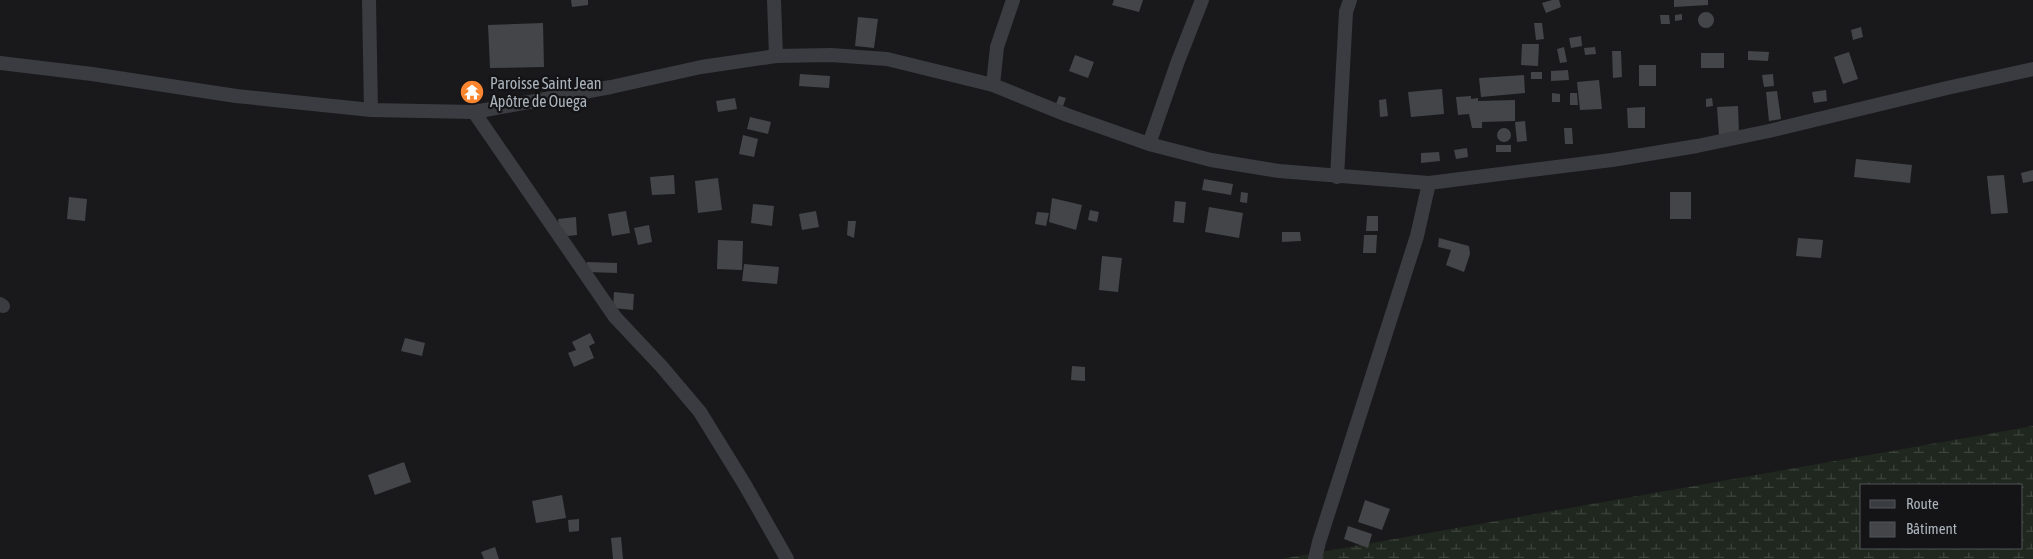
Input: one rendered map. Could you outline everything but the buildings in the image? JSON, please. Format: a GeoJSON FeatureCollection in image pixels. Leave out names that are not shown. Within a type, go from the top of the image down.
{"type":"FeatureCollection","features":[{"type":"Feature","properties":{"kind":"street"},"geometry":{"type":"LineString","coordinates":[[369,0],[371,110]]}},
{"type":"Feature","properties":{"kind":"street"},"geometry":{"type":"LineString","coordinates":[[774,0],[776,56]]}},
{"type":"Feature","properties":{"kind":"street"},"geometry":{"type":"LineString","coordinates":[[993,85],[997,47],[1013,0]]}},
{"type":"Feature","properties":{"kind":"street"},"geometry":{"type":"LineString","coordinates":[[1150,144],[1178,61],[1202,0]]}},
{"type":"Feature","properties":{"kind":"street"},"geometry":{"type":"LineString","coordinates":[[1337,177],[1346,12],[1350,0]]}},
{"type":"Feature","properties":{"kind":"street"},"geometry":{"type":"LineString","coordinates":[[0,63],[92,74],[236,96],[371,110],[474,112],[611,87],[701,67],[776,56],[831,55],[887,59],[993,85],[1067,115],[1150,144],[1211,160],[1279,171],[1429,183],[1612,160],[1697,146],[2033,69]]}},
{"type":"Feature","properties":{"kind":"street"},"geometry":{"type":"LineString","coordinates":[[474,112],[615,317],[700,412],[745,485],[787,559]]}},
{"type":"Feature","properties":{"kind":"street"},"geometry":{"type":"LineString","coordinates":[[1316,559],[1319,542],[1417,236],[1429,183]]}},
{"type":"Feature","properties":{"kind":"green space"},"geometry":{"type":"Polygon","coordinates":[[[2033,426],[2033,559],[1281,559],[2033,426]]]}},
{"type":"Feature","properties":{"kind":"place","name":"Paroisse Saint Jean Apôtre de Ouega"},"geometry":{"type":"Point","coordinates":[472,92]}}]}
